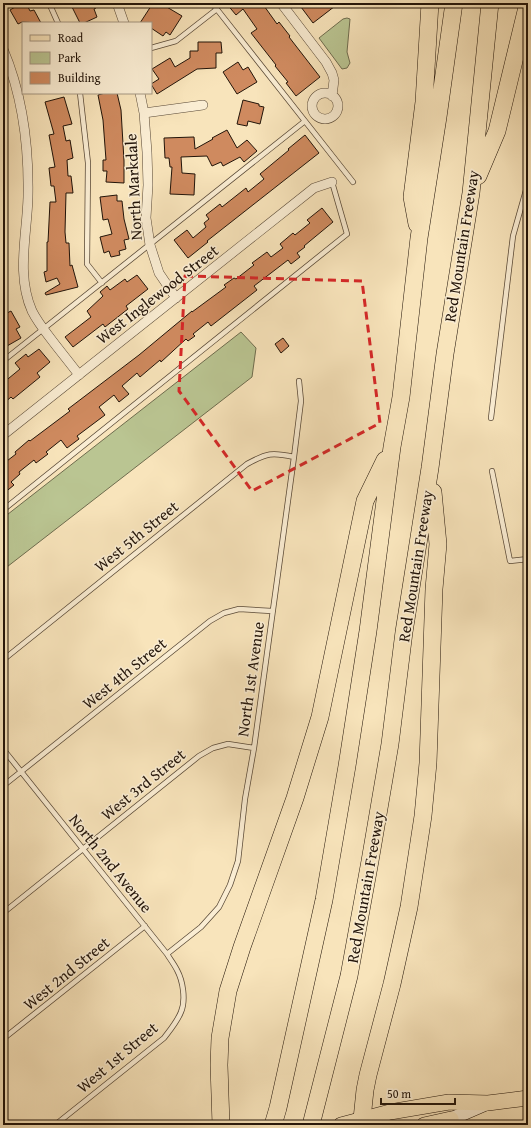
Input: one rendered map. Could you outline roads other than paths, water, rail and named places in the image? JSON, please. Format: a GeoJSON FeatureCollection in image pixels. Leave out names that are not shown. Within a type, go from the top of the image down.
{"type":"FeatureCollection","features":[{"type":"Feature","properties":{"kind":"highway"},"geometry":{"type":"LineString","coordinates":[[419,238],[412,197],[424,102],[430,3]]}},
{"type":"Feature","properties":{"kind":"highway"},"geometry":{"type":"LineString","coordinates":[[273,1125],[324,900],[347,766],[368,631],[392,447],[401,397],[419,238],[454,3]]}},
{"type":"Feature","properties":{"kind":"highway","name":"Red Mountain Freeway"},"geometry":{"type":"LineString","coordinates":[[313,1118],[349,976],[390,744],[404,632],[430,468],[445,354],[471,193],[490,3]]}},
{"type":"Feature","properties":{"kind":"highway"},"geometry":{"type":"LineString","coordinates":[[471,193],[497,131],[528,3]]}},
{"type":"Feature","properties":{"kind":"highway"},"geometry":{"type":"LineString","coordinates":[[221,1125],[219,1065],[220,1038],[228,991],[242,947],[295,798],[320,717],[365,501],[392,447]]}},
{"type":"Feature","properties":{"kind":"highway"},"geometry":{"type":"LineString","coordinates":[[361,1122],[368,1075],[394,976],[409,907],[427,782],[434,589],[438,544],[430,468]]}},
{"type":"Feature","properties":{"kind":"main road"},"geometry":{"type":"LineString","coordinates":[[341,1125],[361,1122],[390,1112],[449,1102],[488,1103],[528,1098]]}},
{"type":"Feature","properties":{"kind":"main road"},"geometry":{"type":"LineString","coordinates":[[424,1125],[451,1119],[488,1103]]}},
{"type":"Feature","properties":{"kind":"street"},"geometry":{"type":"LineString","coordinates":[[117,3],[124,22]]}},
{"type":"Feature","properties":{"kind":"street"},"geometry":{"type":"LineString","coordinates":[[281,3],[332,72],[334,80],[332,96]]}},
{"type":"Feature","properties":{"kind":"street"},"geometry":{"type":"LineString","coordinates":[[3,49],[14,78],[22,111],[27,152],[28,198],[23,272],[27,294],[32,312],[79,375]]}},
{"type":"Feature","properties":{"kind":"street","name":"North Markdale"},"geometry":{"type":"LineString","coordinates":[[140,94],[144,113],[147,152],[148,185],[146,218],[150,245],[160,273],[176,298]]}},
{"type":"Feature","properties":{"kind":"street"},"geometry":{"type":"LineString","coordinates":[[144,113],[204,105]]}},
{"type":"Feature","properties":{"kind":"street","name":"West Inglewood Street"},"geometry":{"type":"LineString","coordinates":[[3,434],[314,188],[332,182]]}},
{"type":"Feature","properties":{"kind":"lane"},"geometry":{"type":"LineString","coordinates":[[49,3],[58,22]]}},
{"type":"Feature","properties":{"kind":"lane"},"geometry":{"type":"LineString","coordinates":[[212,3],[353,182]]}},
{"type":"Feature","properties":{"kind":"lane"},"geometry":{"type":"LineString","coordinates":[[152,48],[176,41],[217,9]]}},
{"type":"Feature","properties":{"kind":"lane"},"geometry":{"type":"LineString","coordinates":[[80,94],[88,163],[87,264],[102,283]]}},
{"type":"Feature","properties":{"kind":"lane"},"geometry":{"type":"LineString","coordinates":[[3,361],[305,122]]}},
{"type":"Feature","properties":{"kind":"lane"},"geometry":{"type":"LineString","coordinates":[[3,510],[347,234],[332,182]]}},
{"type":"Feature","properties":{"kind":"lane"},"geometry":{"type":"LineString","coordinates":[[491,418],[513,236],[528,183]]}},
{"type":"Feature","properties":{"kind":"lane","name":"North 1st Avenue"},"geometry":{"type":"LineString","coordinates":[[167,954],[201,927],[219,907],[230,885],[238,860],[294,457],[301,401],[299,380]]}},
{"type":"Feature","properties":{"kind":"lane","name":"West 5th Street"},"geometry":{"type":"LineString","coordinates":[[3,660],[247,464],[264,455],[279,454],[294,457]]}},
{"type":"Feature","properties":{"kind":"lane"},"geometry":{"type":"LineString","coordinates":[[492,471],[510,561],[528,559]]}},
{"type":"Feature","properties":{"kind":"lane","name":"West 4th Street"},"geometry":{"type":"LineString","coordinates":[[3,786],[210,621],[224,613],[239,609],[272,611]]}},
{"type":"Feature","properties":{"kind":"lane","name":"West 3rd Street"},"geometry":{"type":"LineString","coordinates":[[3,913],[199,756],[213,748],[228,744],[254,748]]}},
{"type":"Feature","properties":{"kind":"lane","name":"North 2nd Avenue"},"geometry":{"type":"LineString","coordinates":[[3,749],[167,954],[178,971],[183,987],[183,1000]]}},
{"type":"Feature","properties":{"kind":"lane","name":"West 2nd Street"},"geometry":{"type":"LineString","coordinates":[[3,1039],[145,926]]}},
{"type":"Feature","properties":{"kind":"lane","name":"West 1st Street"},"geometry":{"type":"LineString","coordinates":[[55,1125],[164,1038],[181,1011],[183,1000]]}}]}
